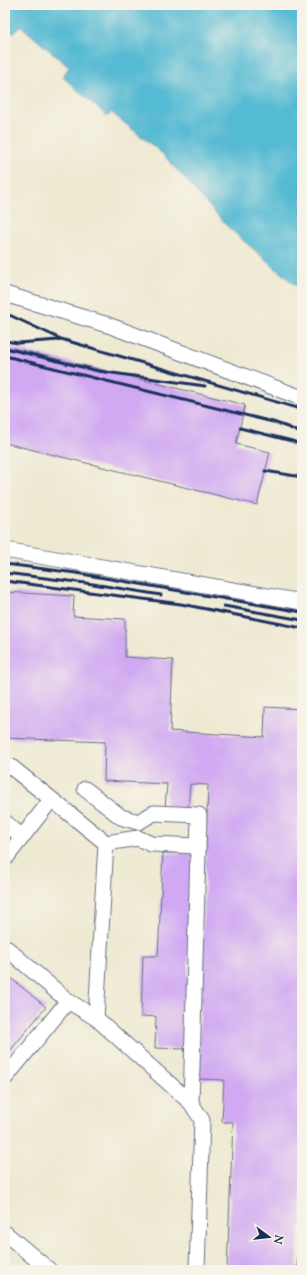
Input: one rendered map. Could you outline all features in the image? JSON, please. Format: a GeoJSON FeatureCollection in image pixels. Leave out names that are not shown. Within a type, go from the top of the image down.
{"type":"FeatureCollection","features":[{"type":"Feature","properties":{"kind":"street"},"geometry":{"type":"LineString","coordinates":[[5,294],[108,325],[302,398]]}},
{"type":"Feature","properties":{"kind":"street"},"geometry":{"type":"LineString","coordinates":[[5,550],[302,602]]}},
{"type":"Feature","properties":{"kind":"street"},"geometry":{"type":"LineString","coordinates":[[5,767],[10,766],[106,843],[138,838],[151,844],[198,846]]}},
{"type":"Feature","properties":{"kind":"street"},"geometry":{"type":"LineString","coordinates":[[85,789],[121,816],[138,822],[154,813],[199,814],[191,1103]]}},
{"type":"Feature","properties":{"kind":"street"},"geometry":{"type":"LineString","coordinates":[[5,859],[52,800]]}},
{"type":"Feature","properties":{"kind":"street"},"geometry":{"type":"LineString","coordinates":[[5,822],[22,837]]}},
{"type":"Feature","properties":{"kind":"street"},"geometry":{"type":"LineString","coordinates":[[138,822],[138,838]]}},
{"type":"Feature","properties":{"kind":"street"},"geometry":{"type":"LineString","coordinates":[[96,1018],[106,843]]}},
{"type":"Feature","properties":{"kind":"street"},"geometry":{"type":"LineString","coordinates":[[5,947],[68,1001],[96,1018],[191,1103],[202,1120],[197,1270]]}},
{"type":"Feature","properties":{"kind":"street"},"geometry":{"type":"LineString","coordinates":[[5,1078],[68,1001]]}},
{"type":"Feature","properties":{"kind":"street"},"geometry":{"type":"LineString","coordinates":[[5,1233],[43,1268]]}},
{"type":"Feature","properties":{"kind":"water"},"geometry":{"type":"Polygon","coordinates":[[[5,5],[302,5],[302,291],[228,227],[162,153],[111,112],[107,116],[63,77],[69,67],[21,26],[13,33],[5,27],[5,5]]]}},
{"type":"Feature","properties":{"kind":"building"},"geometry":{"type":"Polygon","coordinates":[[[5,346],[245,405],[236,444],[270,452],[257,505],[5,443],[5,346]]]}},
{"type":"Feature","properties":{"kind":"building"},"geometry":{"type":"Polygon","coordinates":[[[5,592],[74,596],[73,616],[125,619],[125,657],[173,660],[170,731],[264,737],[265,707],[302,709],[302,1227],[299,1227],[297,1270],[227,1270],[233,1122],[222,1122],[224,1080],[198,1079],[208,785],[190,784],[188,809],[165,808],[167,784],[104,781],[105,742],[5,738],[5,592]]]}},
{"type":"Feature","properties":{"kind":"building"},"geometry":{"type":"Polygon","coordinates":[[[163,853],[193,853],[185,1049],[155,1048],[156,1016],[141,1017],[143,956],[158,956],[163,853]]]}},
{"type":"Feature","properties":{"kind":"building"},"geometry":{"type":"Polygon","coordinates":[[[5,973],[46,1007],[5,1057],[5,973]]]}},
{"type":"Feature","properties":{"kind":"railway"},"geometry":{"type":"LineString","coordinates":[[5,313],[61,339],[297,408],[302,412]]}},
{"type":"Feature","properties":{"kind":"railway"},"geometry":{"type":"LineString","coordinates":[[5,341],[18,343],[59,340]]}},
{"type":"Feature","properties":{"kind":"railway"},"geometry":{"type":"LineString","coordinates":[[5,348],[98,371],[205,386]]}},
{"type":"Feature","properties":{"kind":"railway"},"geometry":{"type":"LineString","coordinates":[[5,356],[273,422],[302,434]]}},
{"type":"Feature","properties":{"kind":"railway"},"geometry":{"type":"LineString","coordinates":[[240,428],[292,441],[302,445]]}},
{"type":"Feature","properties":{"kind":"railway"},"geometry":{"type":"LineString","coordinates":[[265,471],[302,477]]}},
{"type":"Feature","properties":{"kind":"railway"},"geometry":{"type":"LineString","coordinates":[[5,564],[76,573],[302,612]]}},
{"type":"Feature","properties":{"kind":"railway"},"geometry":{"type":"LineString","coordinates":[[5,573],[93,584],[161,595]]}},
{"type":"Feature","properties":{"kind":"railway"},"geometry":{"type":"LineString","coordinates":[[5,581],[181,604],[302,628]]}},
{"type":"Feature","properties":{"kind":"railway"},"geometry":{"type":"LineString","coordinates":[[224,606],[302,620]]}}]}
